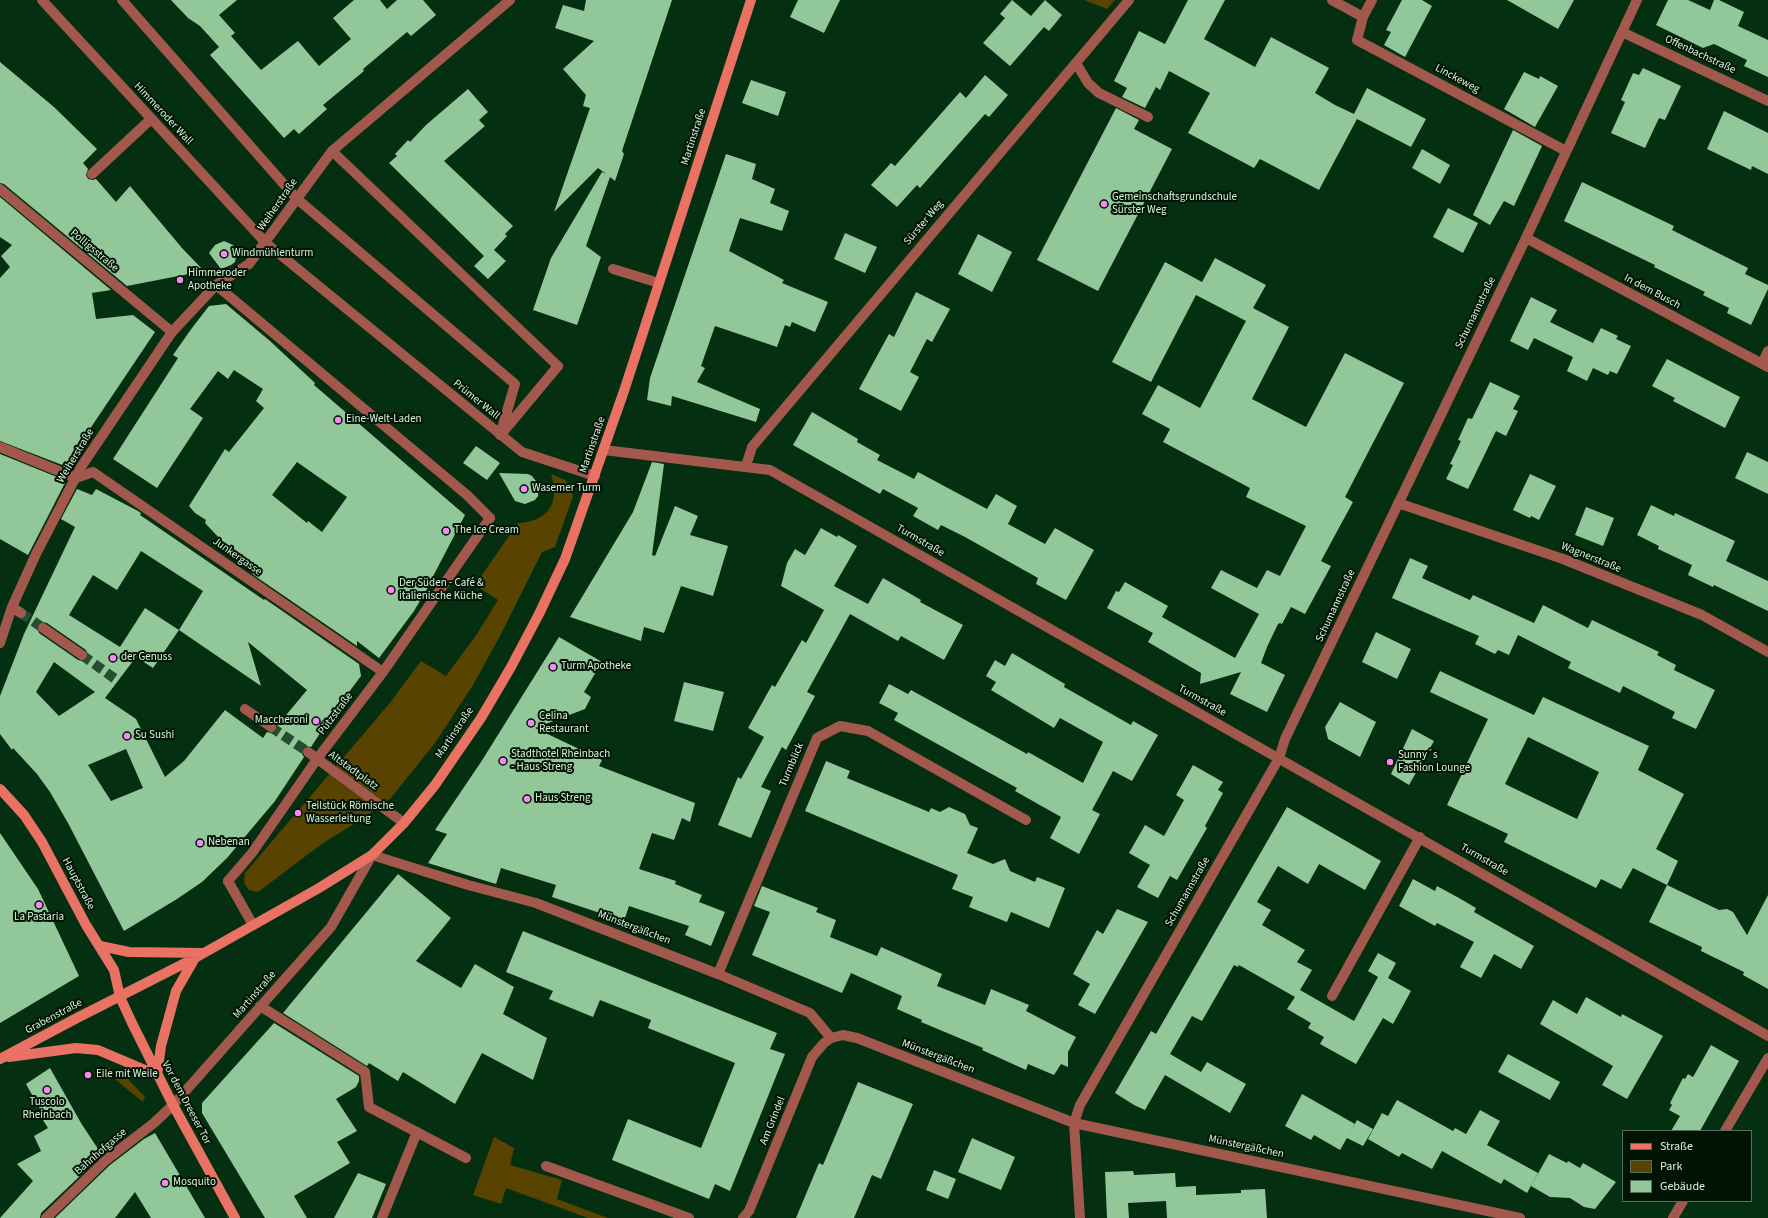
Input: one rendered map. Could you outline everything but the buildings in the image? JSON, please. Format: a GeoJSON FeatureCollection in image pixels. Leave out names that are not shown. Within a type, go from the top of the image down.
{"type":"FeatureCollection","features":[{"type":"Feature","properties":{"kind":"main road","name":"Martinstraße"},"geometry":{"type":"LineString","coordinates":[[120,997],[199,956],[319,888],[372,855],[404,823],[435,785],[481,718],[539,614],[565,559],[604,450],[751,0]]}},
{"type":"Feature","properties":{"kind":"main road","name":"Hauptstraße"},"geometry":{"type":"LineString","coordinates":[[0,790],[24,815],[42,842],[86,925],[114,970],[120,997]]}},
{"type":"Feature","properties":{"kind":"main road"},"geometry":{"type":"LineString","coordinates":[[100,946],[129,952],[199,956]]}},
{"type":"Feature","properties":{"kind":"main road"},"geometry":{"type":"LineString","coordinates":[[1,1059],[76,1048],[98,1050],[157,1075],[161,1046],[176,991],[199,956]]}},
{"type":"Feature","properties":{"kind":"main road","name":"Grabenstraße"},"geometry":{"type":"LineString","coordinates":[[1,1059],[90,1011],[120,997]]}},
{"type":"Feature","properties":{"kind":"main road","name":"Vor dem Dreeser Tor"},"geometry":{"type":"LineString","coordinates":[[120,997],[157,1075],[235,1218]]}},
{"type":"Feature","properties":{"kind":"street","name":"Himmeroder Wall"},"geometry":{"type":"LineString","coordinates":[[42,0],[266,243]]}},
{"type":"Feature","properties":{"kind":"street"},"geometry":{"type":"LineString","coordinates":[[122,0],[296,198]]}},
{"type":"Feature","properties":{"kind":"street","name":"Weiherstraße"},"geometry":{"type":"LineString","coordinates":[[0,643],[12,607],[82,467],[172,332],[216,286],[250,264],[296,198],[332,151],[510,0]]}},
{"type":"Feature","properties":{"kind":"street","name":"Sürster Weg"},"geometry":{"type":"LineString","coordinates":[[746,466],[752,447],[1129,0]]}},
{"type":"Feature","properties":{"kind":"street"},"geometry":{"type":"LineString","coordinates":[[1332,0],[1363,17]]}},
{"type":"Feature","properties":{"kind":"street","name":"Linckeweg"},"geometry":{"type":"LineString","coordinates":[[1372,0],[1363,17],[1357,40],[1566,151]]}},
{"type":"Feature","properties":{"kind":"street","name":"Schumannstraße"},"geometry":{"type":"LineString","coordinates":[[1080,1218],[1074,1123],[1080,1105],[1279,758],[1285,739],[1526,238],[1637,0]]}},
{"type":"Feature","properties":{"kind":"street","name":"Offenbachstraße"},"geometry":{"type":"LineString","coordinates":[[1622,32],[1768,101]]}},
{"type":"Feature","properties":{"kind":"street"},"geometry":{"type":"LineString","coordinates":[[1076,63],[1088,83],[1099,93],[1148,117]]}},
{"type":"Feature","properties":{"kind":"street"},"geometry":{"type":"LineString","coordinates":[[92,174],[151,119]]}},
{"type":"Feature","properties":{"kind":"street"},"geometry":{"type":"LineString","coordinates":[[332,151],[558,366],[500,435],[522,452],[595,476]]}},
{"type":"Feature","properties":{"kind":"street","name":"Polligsstraße"},"geometry":{"type":"LineString","coordinates":[[0,189],[172,332]]}},
{"type":"Feature","properties":{"kind":"street","name":"Prümer Wall"},"geometry":{"type":"LineString","coordinates":[[266,243],[500,435],[516,384],[296,198]]}},
{"type":"Feature","properties":{"kind":"street","name":"In dem Busch"},"geometry":{"type":"LineString","coordinates":[[1526,238],[1765,365]]}},
{"type":"Feature","properties":{"kind":"street"},"geometry":{"type":"LineString","coordinates":[[613,269],[659,283]]}},
{"type":"Feature","properties":{"kind":"street","name":"Pützstraße"},"geometry":{"type":"LineString","coordinates":[[216,286],[467,495],[490,518],[383,672],[317,759],[252,853],[228,881],[252,925]]}},
{"type":"Feature","properties":{"kind":"street"},"geometry":{"type":"LineString","coordinates":[[1765,365],[1768,351]]}},
{"type":"Feature","properties":{"kind":"street"},"geometry":{"type":"LineString","coordinates":[[0,447],[76,478]]}},
{"type":"Feature","properties":{"kind":"street","name":"Turmstraße"},"geometry":{"type":"LineString","coordinates":[[604,450],[770,470],[1768,1036]]}},
{"type":"Feature","properties":{"kind":"street","name":"Junkergasse"},"geometry":{"type":"LineString","coordinates":[[76,478],[93,472],[383,672]]}},
{"type":"Feature","properties":{"kind":"street","name":"Wagnerstraße"},"geometry":{"type":"LineString","coordinates":[[1398,503],[1563,559],[1702,616],[1768,652]]}},
{"type":"Feature","properties":{"kind":"street"},"geometry":{"type":"LineString","coordinates":[[12,607],[21,613]]}},
{"type":"Feature","properties":{"kind":"street"},"geometry":{"type":"LineString","coordinates":[[43,628],[82,655]]}},
{"type":"Feature","properties":{"kind":"street"},"geometry":{"type":"LineString","coordinates":[[245,709],[271,727]]}},
{"type":"Feature","properties":{"kind":"street","name":"Turmblick"},"geometry":{"type":"LineString","coordinates":[[718,974],[817,738],[840,726],[868,731],[1026,820]]}},
{"type":"Feature","properties":{"kind":"street","name":"Altstadtplatz"},"geometry":{"type":"LineString","coordinates":[[308,752],[404,823]]}},
{"type":"Feature","properties":{"kind":"street"},"geometry":{"type":"LineString","coordinates":[[1332,996],[1420,838]]}},
{"type":"Feature","properties":{"kind":"street","name":"Münstergäßchen"},"geometry":{"type":"LineString","coordinates":[[372,855],[468,885],[536,903],[718,974],[810,1013],[831,1038],[843,1035],[857,1038],[1074,1123],[1520,1218]]}},
{"type":"Feature","properties":{"kind":"street","name":"Martinstraße"},"geometry":{"type":"LineString","coordinates":[[173,1105],[236,1030],[260,1006],[330,927],[372,855]]}},
{"type":"Feature","properties":{"kind":"street"},"geometry":{"type":"LineString","coordinates":[[260,1006],[365,1072],[369,1106],[466,1158]]}},
{"type":"Feature","properties":{"kind":"street","name":"Am Grindel"},"geometry":{"type":"LineString","coordinates":[[743,1218],[749,1211],[812,1057],[824,1042],[831,1038]]}},
{"type":"Feature","properties":{"kind":"street"},"geometry":{"type":"LineString","coordinates":[[1726,1130],[1768,1058]]}},
{"type":"Feature","properties":{"kind":"street","name":"Bahnhofgasse"},"geometry":{"type":"LineString","coordinates":[[46,1218],[106,1160],[154,1123],[173,1105]]}},
{"type":"Feature","properties":{"kind":"street"},"geometry":{"type":"LineString","coordinates":[[382,1218],[417,1132]]}},
{"type":"Feature","properties":{"kind":"street"},"geometry":{"type":"LineString","coordinates":[[546,1166],[689,1218]]}},
{"type":"Feature","properties":{"kind":"street"},"geometry":{"type":"LineString","coordinates":[[1673,1218],[1682,1202]]}},
{"type":"Feature","properties":{"kind":"green space"},"geometry":{"type":"Polygon","coordinates":[[[1084,0],[1115,0],[1107,9],[1084,0]]]}},
{"type":"Feature","properties":{"kind":"green space"},"geometry":{"type":"Polygon","coordinates":[[[551,474],[565,480],[571,486],[573,496],[555,547],[542,552],[500,636],[473,685],[435,743],[390,799],[362,819],[323,843],[258,892],[249,890],[244,883],[245,873],[389,704],[421,661],[446,676],[477,634],[498,600],[475,585],[518,523],[538,519],[550,509],[554,494],[551,474]]]}},
{"type":"Feature","properties":{"kind":"green space"},"geometry":{"type":"Polygon","coordinates":[[[106,1066],[128,1079],[145,1097],[143,1102],[110,1075],[105,1067],[106,1066]]]}},
{"type":"Feature","properties":{"kind":"green space"},"geometry":{"type":"Polygon","coordinates":[[[494,1137],[514,1148],[510,1165],[562,1180],[557,1199],[608,1218],[588,1218],[506,1188],[501,1204],[473,1195],[494,1137]]]}},
{"type":"Feature","properties":{"kind":"tunnel"},"geometry":{"type":"LineString","coordinates":[[21,613],[43,628]]}},
{"type":"Feature","properties":{"kind":"tunnel"},"geometry":{"type":"LineString","coordinates":[[82,655],[118,681]]}},
{"type":"Feature","properties":{"kind":"tunnel"},"geometry":{"type":"LineString","coordinates":[[271,727],[308,752]]}},
{"type":"Feature","properties":{"kind":"place","name":"Gemeinschaftsgrundschule Sürster Weg"},"geometry":{"type":"Point","coordinates":[1104,204]}},
{"type":"Feature","properties":{"kind":"place","name":"Windmühlenturm"},"geometry":{"type":"Point","coordinates":[224,254]}},
{"type":"Feature","properties":{"kind":"place","name":"Himmeroder Apotheke"},"geometry":{"type":"Point","coordinates":[180,280]}},
{"type":"Feature","properties":{"kind":"place","name":"Eine-Welt-Laden"},"geometry":{"type":"Point","coordinates":[338,420]}},
{"type":"Feature","properties":{"kind":"place","name":"Wasemer Turm"},"geometry":{"type":"Point","coordinates":[524,489]}},
{"type":"Feature","properties":{"kind":"place","name":"The Ice Cream"},"geometry":{"type":"Point","coordinates":[446,531]}},
{"type":"Feature","properties":{"kind":"place","name":"Der Süden - Café & italienische Küche"},"geometry":{"type":"Point","coordinates":[391,590]}},
{"type":"Feature","properties":{"kind":"place","name":"der Genuss"},"geometry":{"type":"Point","coordinates":[113,658]}},
{"type":"Feature","properties":{"kind":"place","name":"Turm Apotheke"},"geometry":{"type":"Point","coordinates":[553,667]}},
{"type":"Feature","properties":{"kind":"place","name":"Maccheroni"},"geometry":{"type":"Point","coordinates":[316,721]}},
{"type":"Feature","properties":{"kind":"place","name":"Celina Restaurant"},"geometry":{"type":"Point","coordinates":[531,723]}},
{"type":"Feature","properties":{"kind":"place","name":"Su Sushi"},"geometry":{"type":"Point","coordinates":[127,736]}},
{"type":"Feature","properties":{"kind":"place","name":"Stadthotel Rheinbach - Haus Streng"},"geometry":{"type":"Point","coordinates":[503,761]}},
{"type":"Feature","properties":{"kind":"place","name":"Sunny´s Fashion Lounge"},"geometry":{"type":"Point","coordinates":[1390,762]}},
{"type":"Feature","properties":{"kind":"place","name":"Haus Streng"},"geometry":{"type":"Point","coordinates":[527,799]}},
{"type":"Feature","properties":{"kind":"place","name":"Teilstück Römische Wasserleitung"},"geometry":{"type":"Point","coordinates":[298,813]}},
{"type":"Feature","properties":{"kind":"place","name":"Nebenan"},"geometry":{"type":"Point","coordinates":[200,843]}},
{"type":"Feature","properties":{"kind":"place","name":"La Pastaria"},"geometry":{"type":"Point","coordinates":[39,905]}},
{"type":"Feature","properties":{"kind":"place","name":"Eile mit Weile"},"geometry":{"type":"Point","coordinates":[88,1075]}},
{"type":"Feature","properties":{"kind":"place","name":"Tuscolo Rheinbach"},"geometry":{"type":"Point","coordinates":[47,1090]}},
{"type":"Feature","properties":{"kind":"place","name":"Mosquito"},"geometry":{"type":"Point","coordinates":[165,1183]}}]}
